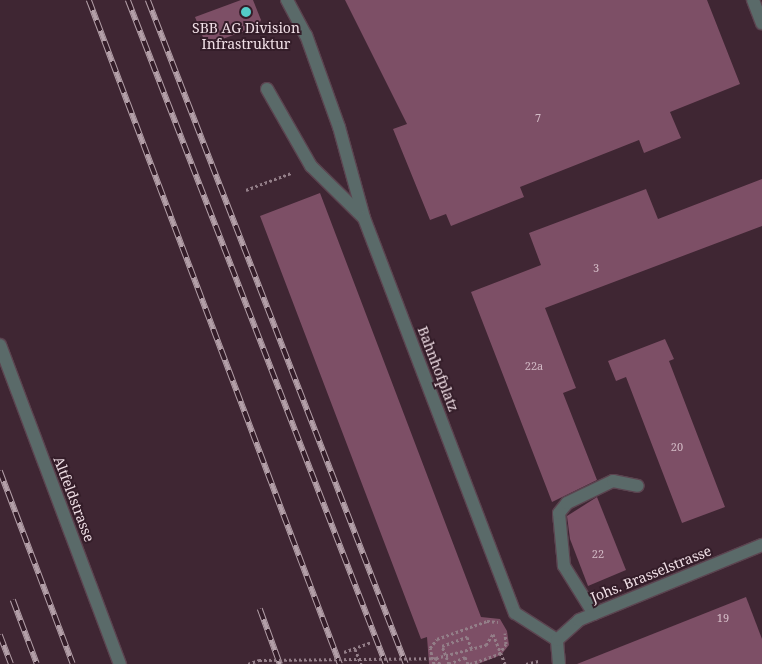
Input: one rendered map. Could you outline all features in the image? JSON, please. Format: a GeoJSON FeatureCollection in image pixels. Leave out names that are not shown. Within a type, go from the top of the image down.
{"type":"FeatureCollection","features":[{"type":"Feature","properties":{"kind":"street"},"geometry":{"type":"LineString","coordinates":[[287,0],[306,35],[336,118],[364,218]]}},
{"type":"Feature","properties":{"kind":"street"},"geometry":{"type":"LineString","coordinates":[[753,0],[762,23]]}},
{"type":"Feature","properties":{"kind":"street","name":"Bahnhofplatz"},"geometry":{"type":"LineString","coordinates":[[267,89],[311,166],[364,218],[515,613],[557,640]]}},
{"type":"Feature","properties":{"kind":"street","name":"Altfeldstrasse"},"geometry":{"type":"LineString","coordinates":[[0,345],[120,664]]}},
{"type":"Feature","properties":{"kind":"street"},"geometry":{"type":"LineString","coordinates":[[594,614],[564,566],[559,513],[567,503],[614,481],[638,486]]}},
{"type":"Feature","properties":{"kind":"street","name":"Johs. Brasselstrasse"},"geometry":{"type":"LineString","coordinates":[[557,640],[567,628],[594,614],[761,548]]}},
{"type":"Feature","properties":{"kind":"street"},"geometry":{"type":"LineString","coordinates":[[557,640],[559,664]]}},
{"type":"Feature","properties":{"kind":"path"},"geometry":{"type":"LineString","coordinates":[[246,190],[311,166]]}},
{"type":"Feature","properties":{"kind":"path"},"geometry":{"type":"LineString","coordinates":[[434,664],[430,648],[437,639],[486,621],[498,622],[505,633],[506,644],[499,654],[469,664],[466,657],[449,664],[442,646],[467,637],[472,650]]}},
{"type":"Feature","properties":{"kind":"path"},"geometry":{"type":"LineString","coordinates":[[248,664],[259,660],[360,662],[436,658],[486,645],[492,634],[505,664]]}},
{"type":"Feature","properties":{"kind":"path"},"geometry":{"type":"LineString","coordinates":[[344,652],[371,642]]}},
{"type":"Feature","properties":{"kind":"path"},"geometry":{"type":"LineString","coordinates":[[355,649],[360,662]]}},
{"type":"Feature","properties":{"kind":"path"},"geometry":{"type":"LineString","coordinates":[[436,658],[440,664]]}},
{"type":"Feature","properties":{"kind":"building"},"geometry":{"type":"Polygon","coordinates":[[[241,0],[253,0],[261,20],[258,26],[206,45],[195,17],[241,0]]]}},
{"type":"Feature","properties":{"kind":"building"},"geometry":{"type":"Polygon","coordinates":[[[345,0],[707,0],[740,84],[670,112],[681,138],[644,153],[639,140],[520,187],[524,197],[451,226],[446,214],[430,220],[393,129],[407,124],[345,0]]]}},
{"type":"Feature","properties":{"kind":"building"},"geometry":{"type":"Polygon","coordinates":[[[762,179],[762,226],[545,308],[576,388],[563,393],[597,480],[552,502],[471,292],[541,265],[529,233],[646,189],[658,219],[762,179]]]}},
{"type":"Feature","properties":{"kind":"building"},"geometry":{"type":"Polygon","coordinates":[[[320,193],[481,617],[500,619],[507,631],[509,645],[501,655],[478,664],[429,664],[427,637],[421,639],[260,216],[320,193]]]}},
{"type":"Feature","properties":{"kind":"building"},"geometry":{"type":"Polygon","coordinates":[[[665,339],[674,359],[669,361],[725,507],[682,523],[626,377],[616,381],[608,361],[665,339]]]}},
{"type":"Feature","properties":{"kind":"building"},"geometry":{"type":"Polygon","coordinates":[[[597,497],[626,570],[588,586],[570,539],[567,516],[597,497]]]}},
{"type":"Feature","properties":{"kind":"building"},"geometry":{"type":"Polygon","coordinates":[[[746,597],[762,639],[762,664],[577,664],[746,597]]]}},
{"type":"Feature","properties":{"kind":"railway"},"geometry":{"type":"LineString","coordinates":[[89,0],[340,664]]}},
{"type":"Feature","properties":{"kind":"railway"},"geometry":{"type":"LineString","coordinates":[[128,0],[386,664]]}},
{"type":"Feature","properties":{"kind":"railway"},"geometry":{"type":"LineString","coordinates":[[148,0],[406,664]]}},
{"type":"Feature","properties":{"kind":"railway"},"geometry":{"type":"LineString","coordinates":[[0,471],[73,664]]}},
{"type":"Feature","properties":{"kind":"railway"},"geometry":{"type":"LineString","coordinates":[[13,600],[37,664]]}},
{"type":"Feature","properties":{"kind":"railway"},"geometry":{"type":"LineString","coordinates":[[260,609],[280,664]]}},
{"type":"Feature","properties":{"kind":"railway"},"geometry":{"type":"LineString","coordinates":[[0,635],[11,664]]}},
{"type":"Feature","properties":{"kind":"place","name":"SBB AG Division Infrastruktur"},"geometry":{"type":"Point","coordinates":[246,12]}}]}
